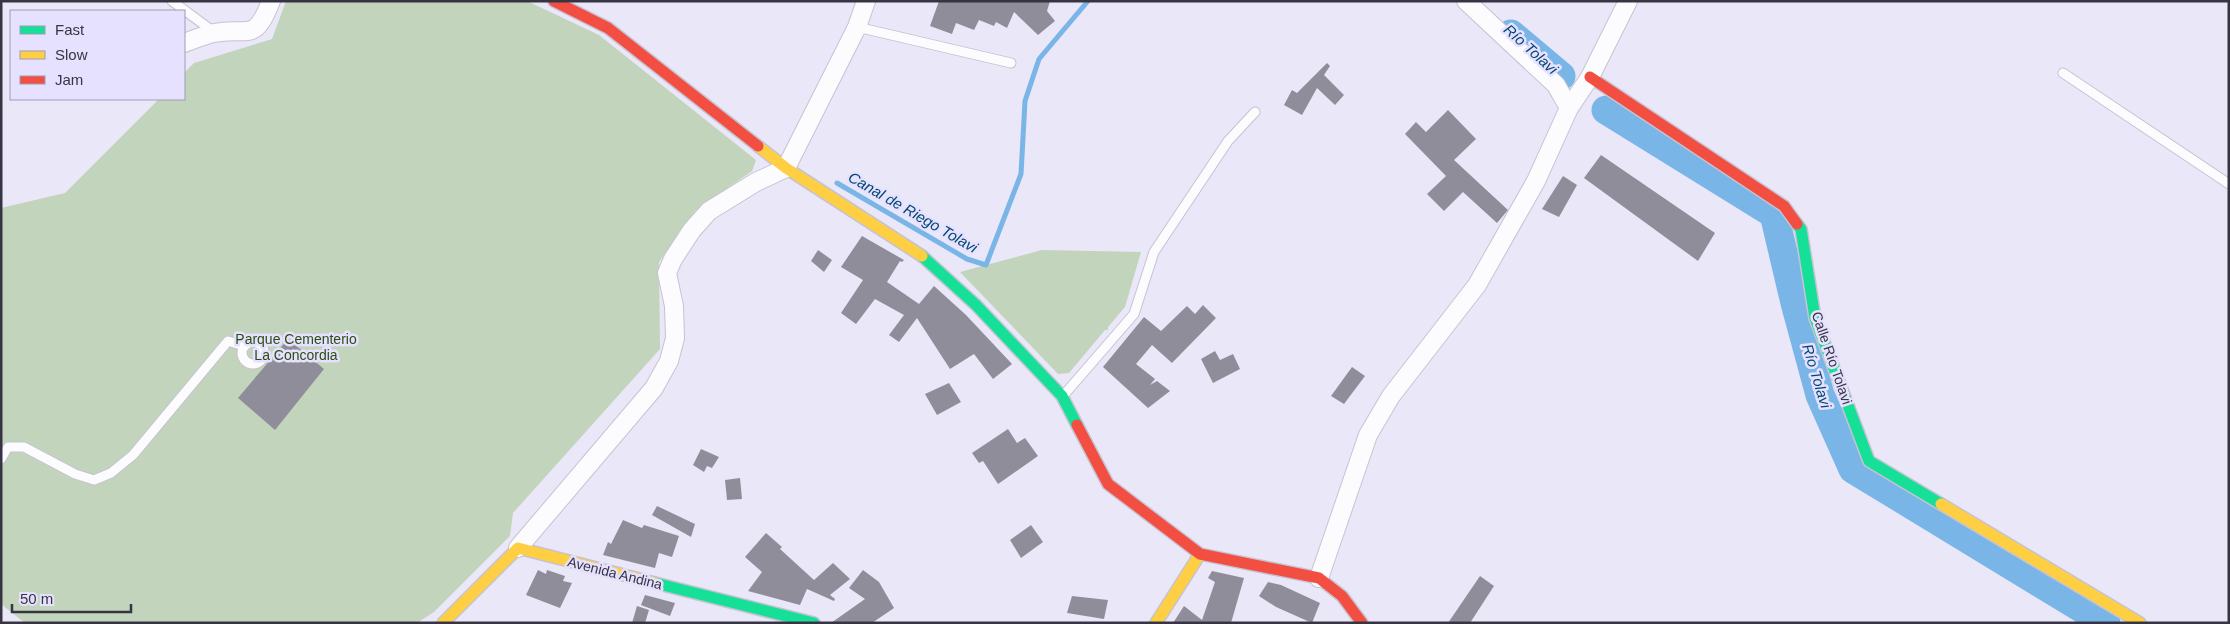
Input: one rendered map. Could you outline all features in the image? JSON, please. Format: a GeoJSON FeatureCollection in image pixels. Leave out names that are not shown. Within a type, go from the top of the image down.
{"type":"FeatureCollection","features":[{"type":"Feature","properties":{"kind":"street"},"geometry":{"type":"LineString","coordinates":[[185,43],[214,33],[250,32],[264,20],[271,1]]}},
{"type":"Feature","properties":{"kind":"street"},"geometry":{"type":"LineString","coordinates":[[554,1],[608,28],[786,168],[918,251],[976,305],[1062,396],[1108,484],[1200,554],[1319,578],[1342,596],[1362,623]]}},
{"type":"Feature","properties":{"kind":"street"},"geometry":{"type":"LineString","coordinates":[[443,623],[518,548],[654,388],[669,361],[675,338],[674,306],[667,273],[673,259],[692,230],[709,211],[756,182],[786,168],[857,27],[866,1]]}},
{"type":"Feature","properties":{"kind":"street"},"geometry":{"type":"LineString","coordinates":[[1466,1],[1556,85],[1569,108]]}},
{"type":"Feature","properties":{"kind":"street"},"geometry":{"type":"LineString","coordinates":[[1319,578],[1368,435],[1391,396],[1477,285],[1536,181],[1569,108],[1590,77],[1628,1]]}},
{"type":"Feature","properties":{"kind":"street","name":"Calle Río Tolavi"},"geometry":{"type":"LineString","coordinates":[[1590,77],[1784,206],[1801,229],[1816,318],[1869,462],[2140,623]]}},
{"type":"Feature","properties":{"kind":"street","name":"Avenida Andina"},"geometry":{"type":"LineString","coordinates":[[518,548],[814,623]]}},
{"type":"Feature","properties":{"kind":"street"},"geometry":{"type":"LineString","coordinates":[[1156,623],[1200,554]]}},
{"type":"Feature","properties":{"kind":"lane"},"geometry":{"type":"LineString","coordinates":[[172,1],[184,10]]}},
{"type":"Feature","properties":{"kind":"lane"},"geometry":{"type":"LineString","coordinates":[[185,11],[214,33]]}},
{"type":"Feature","properties":{"kind":"lane"},"geometry":{"type":"LineString","coordinates":[[857,27],[1011,62]]}},
{"type":"Feature","properties":{"kind":"lane"},"geometry":{"type":"LineString","coordinates":[[2063,73],[2229,184]]}},
{"type":"Feature","properties":{"kind":"lane"},"geometry":{"type":"LineString","coordinates":[[1062,396],[1134,314],[1154,252],[1228,141],[1255,112]]}},
{"type":"Feature","properties":{"kind":"lane"},"geometry":{"type":"LineString","coordinates":[[1,459],[5,445],[24,447],[75,474],[94,480],[111,474],[133,455],[228,341],[244,346]]}},
{"type":"Feature","properties":{"kind":"green space","name":"Parque Cementerio La Concordia"},"geometry":{"type":"Polygon","coordinates":[[[286,1],[527,1],[599,35],[756,160],[752,171],[696,210],[659,262],[660,349],[513,513],[510,536],[434,612],[417,623],[25,623],[1,604],[1,208],[65,193],[158,100],[185,100],[185,72],[194,63],[272,39],[286,1]]]}},
{"type":"Feature","properties":{"kind":"green space"},"geometry":{"type":"Polygon","coordinates":[[[1042,250],[1141,252],[1125,307],[1108,327],[1108,330],[1105,330],[1069,373],[1058,374],[960,272],[1042,250]]]}},
{"type":"Feature","properties":{"kind":"building"},"geometry":{"type":"Polygon","coordinates":[[[939,1],[1050,1],[1047,11],[1055,21],[1038,35],[1014,12],[1007,28],[996,22],[994,26],[979,20],[974,30],[956,23],[952,34],[930,26],[939,1]]]}},
{"type":"Feature","properties":{"kind":"building"},"geometry":{"type":"Polygon","coordinates":[[[1327,63],[1330,66],[1324,75],[1344,95],[1335,105],[1317,88],[1302,115],[1284,105],[1292,90],[1297,93],[1327,63]]]}},
{"type":"Feature","properties":{"kind":"building"},"geometry":{"type":"Polygon","coordinates":[[[1448,110],[1476,139],[1454,160],[1508,210],[1497,223],[1463,192],[1444,211],[1427,194],[1446,176],[1405,134],[1416,122],[1426,132],[1448,110]]]}},
{"type":"Feature","properties":{"kind":"building"},"geometry":{"type":"Polygon","coordinates":[[[1601,155],[1715,233],[1698,261],[1584,178],[1601,155]]]}},
{"type":"Feature","properties":{"kind":"building"},"geometry":{"type":"Polygon","coordinates":[[[1563,176],[1577,185],[1559,217],[1542,209],[1563,176]]]}},
{"type":"Feature","properties":{"kind":"building"},"geometry":{"type":"Polygon","coordinates":[[[862,236],[904,260],[900,261],[887,282],[919,304],[934,286],[966,315],[1012,364],[993,379],[974,354],[950,369],[917,318],[899,342],[889,335],[904,315],[875,299],[856,324],[841,313],[863,280],[841,267],[862,236]]]}},
{"type":"Feature","properties":{"kind":"building"},"geometry":{"type":"Polygon","coordinates":[[[818,250],[832,260],[824,272],[811,261],[818,250]]]}},
{"type":"Feature","properties":{"kind":"building"},"geometry":{"type":"Polygon","coordinates":[[[1203,305],[1216,318],[1172,363],[1152,345],[1136,364],[1155,379],[1150,385],[1157,381],[1170,391],[1148,408],[1103,367],[1144,317],[1161,331],[1187,306],[1195,314],[1203,305]]]}},
{"type":"Feature","properties":{"kind":"building"},"geometry":{"type":"Polygon","coordinates":[[[288,339],[324,369],[275,430],[238,398],[288,339]]]}},
{"type":"Feature","properties":{"kind":"building"},"geometry":{"type":"Polygon","coordinates":[[[1215,351],[1220,360],[1233,354],[1240,369],[1213,383],[1201,359],[1215,351]]]}},
{"type":"Feature","properties":{"kind":"building"},"geometry":{"type":"Polygon","coordinates":[[[1352,367],[1365,376],[1344,404],[1331,396],[1352,367]]]}},
{"type":"Feature","properties":{"kind":"building"},"geometry":{"type":"Polygon","coordinates":[[[949,383],[961,402],[937,415],[925,394],[949,383]]]}},
{"type":"Feature","properties":{"kind":"building"},"geometry":{"type":"Polygon","coordinates":[[[1008,429],[1017,443],[1025,438],[1038,456],[998,484],[983,461],[979,463],[972,453],[1008,429]]]}},
{"type":"Feature","properties":{"kind":"building"},"geometry":{"type":"Polygon","coordinates":[[[701,449],[719,457],[712,468],[707,466],[704,472],[693,465],[701,449]]]}},
{"type":"Feature","properties":{"kind":"building"},"geometry":{"type":"Polygon","coordinates":[[[740,478],[742,499],[727,500],[725,480],[740,478]]]}},
{"type":"Feature","properties":{"kind":"building"},"geometry":{"type":"Polygon","coordinates":[[[657,506],[695,524],[691,537],[652,515],[657,506]]]}},
{"type":"Feature","properties":{"kind":"building"},"geometry":{"type":"Polygon","coordinates":[[[623,520],[642,528],[644,525],[679,536],[672,557],[659,553],[655,568],[603,555],[608,542],[611,544],[623,520]]]}},
{"type":"Feature","properties":{"kind":"building"},"geometry":{"type":"Polygon","coordinates":[[[1031,525],[1043,542],[1021,558],[1010,540],[1031,525]]]}},
{"type":"Feature","properties":{"kind":"building"},"geometry":{"type":"Polygon","coordinates":[[[766,533],[782,547],[780,549],[814,580],[833,563],[850,579],[830,595],[835,599],[834,601],[807,589],[800,605],[748,591],[762,572],[745,557],[766,533]]]}},
{"type":"Feature","properties":{"kind":"building"},"geometry":{"type":"Polygon","coordinates":[[[538,570],[546,574],[547,570],[565,576],[563,581],[572,583],[560,608],[526,595],[538,570]]]}},
{"type":"Feature","properties":{"kind":"building"},"geometry":{"type":"Polygon","coordinates":[[[863,570],[879,582],[894,608],[872,623],[831,623],[865,599],[849,588],[863,570]]]}},
{"type":"Feature","properties":{"kind":"building"},"geometry":{"type":"Polygon","coordinates":[[[1212,571],[1244,578],[1231,623],[1173,623],[1184,606],[1202,620],[1215,582],[1208,578],[1212,571]]]}},
{"type":"Feature","properties":{"kind":"building"},"geometry":{"type":"Polygon","coordinates":[[[1480,576],[1494,586],[1470,623],[1448,623],[1480,576]]]}},
{"type":"Feature","properties":{"kind":"building"},"geometry":{"type":"Polygon","coordinates":[[[1268,582],[1281,585],[1320,603],[1312,623],[1276,607],[1259,596],[1268,582]]]}},
{"type":"Feature","properties":{"kind":"building"},"geometry":{"type":"Polygon","coordinates":[[[645,595],[675,603],[670,616],[641,605],[645,595]]]}},
{"type":"Feature","properties":{"kind":"building"},"geometry":{"type":"Polygon","coordinates":[[[1072,596],[1108,600],[1104,619],[1067,613],[1072,596]]]}},
{"type":"Feature","properties":{"kind":"building"},"geometry":{"type":"Polygon","coordinates":[[[637,606],[649,610],[645,623],[632,623],[637,606]]]}},
{"type":"Feature","properties":{"kind":"waterway","name":"Canal de Riego Tolavi"},"geometry":{"type":"LineString","coordinates":[[837,183],[967,259],[986,265],[1021,174],[1025,101],[1039,59],[1088,1]]}},
{"type":"Feature","properties":{"kind":"waterway","name":"Río Tolavi"},"geometry":{"type":"LineString","coordinates":[[1511,34],[1561,76]]}},
{"type":"Feature","properties":{"kind":"waterway","name":"Río Tolavi"},"geometry":{"type":"LineString","coordinates":[[1606,110],[1774,214],[1795,303],[1820,395],[1853,469],[2106,623]]}},
{"type":"Feature","properties":{"kind":"traffic: fast"},"geometry":{"type":"LineString","coordinates":[[1797,224],[1801,229],[1815,318],[1869,461],[1941,504]]}},
{"type":"Feature","properties":{"kind":"traffic: fast"},"geometry":{"type":"LineString","coordinates":[[922,256],[976,305],[1062,396],[1077,425]]}},
{"type":"Feature","properties":{"kind":"traffic: fast"},"geometry":{"type":"LineString","coordinates":[[655,583],[814,623]]}},
{"type":"Feature","properties":{"kind":"traffic: slow"},"geometry":{"type":"LineString","coordinates":[[758,146],[786,168],[922,256]]}},
{"type":"Feature","properties":{"kind":"traffic: slow"},"geometry":{"type":"LineString","coordinates":[[1941,504],[2140,623]]}},
{"type":"Feature","properties":{"kind":"traffic: slow"},"geometry":{"type":"LineString","coordinates":[[443,623],[518,548],[655,583]]}},
{"type":"Feature","properties":{"kind":"traffic: slow"},"geometry":{"type":"LineString","coordinates":[[1156,623],[1200,554]]}},
{"type":"Feature","properties":{"kind":"traffic: jam"},"geometry":{"type":"LineString","coordinates":[[554,1],[608,28],[758,146]]}},
{"type":"Feature","properties":{"kind":"traffic: jam"},"geometry":{"type":"LineString","coordinates":[[1590,77],[1784,206],[1797,224]]}},
{"type":"Feature","properties":{"kind":"traffic: jam"},"geometry":{"type":"LineString","coordinates":[[1077,425],[1108,484],[1200,554],[1319,578],[1342,596],[1362,623]]}}]}
